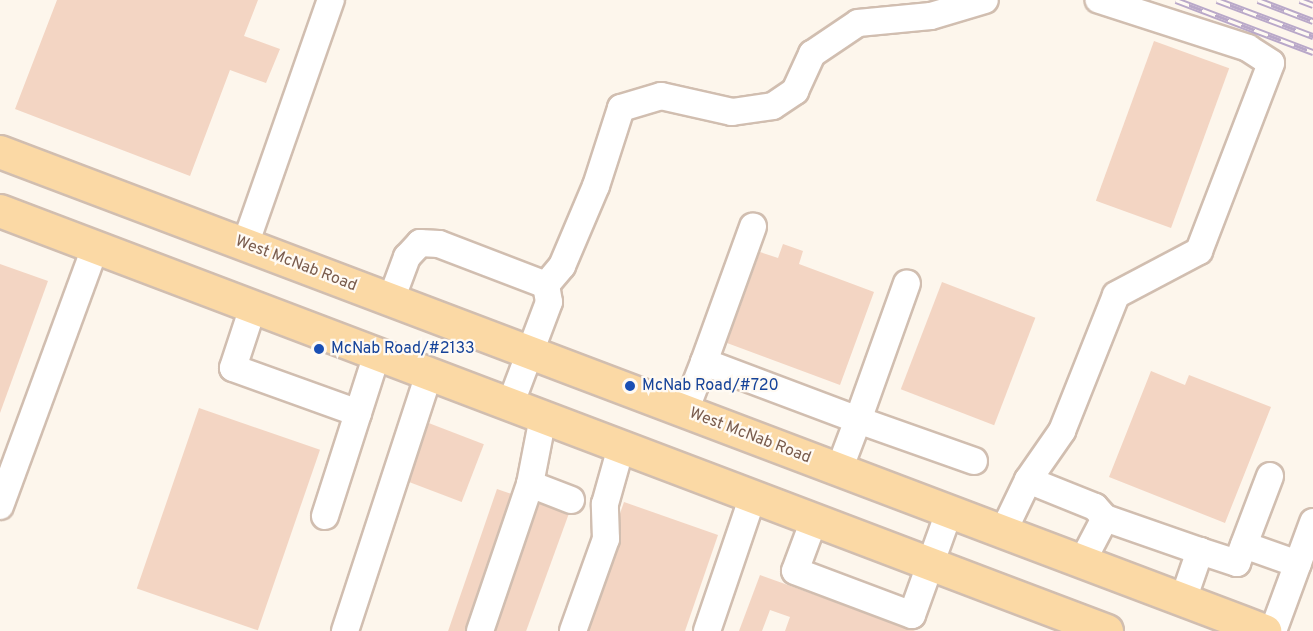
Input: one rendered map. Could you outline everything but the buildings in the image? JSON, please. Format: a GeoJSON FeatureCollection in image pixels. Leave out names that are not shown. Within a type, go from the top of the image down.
{"type":"FeatureCollection","features":[{"type":"Feature","properties":{"kind":"main road","name":"West McNab Road"},"geometry":{"type":"LineString","coordinates":[[0,152],[1265,631]]}},
{"type":"Feature","properties":{"kind":"main road"},"geometry":{"type":"LineString","coordinates":[[0,212],[1107,631]]}},
{"type":"Feature","properties":{"kind":"lane"},"geometry":{"type":"LineString","coordinates":[[245,244],[331,0]]}},
{"type":"Feature","properties":{"kind":"lane"},"geometry":{"type":"LineString","coordinates":[[546,285],[562,266],[596,186],[621,108],[661,96],[732,112],[772,106],[795,91],[812,54],[858,23],[931,16],[985,0]]}},
{"type":"Feature","properties":{"kind":"lane"},"geometry":{"type":"LineString","coordinates":[[1003,532],[1028,480],[1062,431],[1116,295],[1199,251],[1271,63],[1248,48],[1119,3],[1099,0]]}},
{"type":"Feature","properties":{"kind":"lane"},"geometry":{"type":"LineString","coordinates":[[685,411],[753,227]]}},
{"type":"Feature","properties":{"kind":"lane"},"geometry":{"type":"LineString","coordinates":[[391,300],[407,257],[420,243],[439,244],[546,285]]}},
{"type":"Feature","properties":{"kind":"lane"},"geometry":{"type":"LineString","coordinates":[[0,506],[95,248]]}},
{"type":"Feature","properties":{"kind":"lane"},"geometry":{"type":"LineString","coordinates":[[839,470],[907,283]]}},
{"type":"Feature","properties":{"kind":"lane"},"geometry":{"type":"LineString","coordinates":[[510,405],[549,302],[546,285]]}},
{"type":"Feature","properties":{"kind":"lane"},"geometry":{"type":"LineString","coordinates":[[253,308],[233,368],[358,413]]}},
{"type":"Feature","properties":{"kind":"lane"},"geometry":{"type":"LineString","coordinates":[[325,516],[377,354]]}},
{"type":"Feature","properties":{"kind":"lane"},"geometry":{"type":"LineString","coordinates":[[704,362],[974,461]]}},
{"type":"Feature","properties":{"kind":"lane"},"geometry":{"type":"LineString","coordinates":[[345,631],[429,374]]}},
{"type":"Feature","properties":{"kind":"lane"},"geometry":{"type":"LineString","coordinates":[[480,631],[530,484],[543,417]]}},
{"type":"Feature","properties":{"kind":"lane"},"geometry":{"type":"LineString","coordinates":[[573,631],[606,539],[605,504],[621,447]]}},
{"type":"Feature","properties":{"kind":"lane"},"geometry":{"type":"LineString","coordinates":[[1028,480],[1095,507],[1105,518],[1237,563],[1270,476]]}},
{"type":"Feature","properties":{"kind":"lane"},"geometry":{"type":"LineString","coordinates":[[530,484],[571,500]]}},
{"type":"Feature","properties":{"kind":"lane"},"geometry":{"type":"LineString","coordinates":[[706,631],[753,496]]}},
{"type":"Feature","properties":{"kind":"lane"},"geometry":{"type":"LineString","coordinates":[[814,520],[795,572],[912,615],[949,512]]}},
{"type":"Feature","properties":{"kind":"lane"},"geometry":{"type":"LineString","coordinates":[[1082,562],[1105,518]]}},
{"type":"Feature","properties":{"kind":"lane"},"geometry":{"type":"LineString","coordinates":[[1273,631],[1301,576],[1313,522]]}},
{"type":"Feature","properties":{"kind":"lane"},"geometry":{"type":"LineString","coordinates":[[1244,545],[1301,576]]}},
{"type":"Feature","properties":{"kind":"lane"},"geometry":{"type":"LineString","coordinates":[[1183,600],[1200,551]]}},
{"type":"Feature","properties":{"kind":"railway"},"geometry":{"type":"LineString","coordinates":[[1176,0],[1313,52]]}},
{"type":"Feature","properties":{"kind":"railway"},"geometry":{"type":"LineString","coordinates":[[1217,0],[1313,36]]}},
{"type":"Feature","properties":{"kind":"railway"},"geometry":{"type":"LineString","coordinates":[[1258,0],[1313,21]]}},
{"type":"Feature","properties":{"kind":"railway"},"geometry":{"type":"LineString","coordinates":[[1300,0],[1313,5]]}},
{"type":"Feature","properties":{"kind":"place","name":"McNab Road/#2133"},"geometry":{"type":"Point","coordinates":[319,349]}},
{"type":"Feature","properties":{"kind":"place","name":"McNab Road/#720"},"geometry":{"type":"Point","coordinates":[630,386]}}]}
